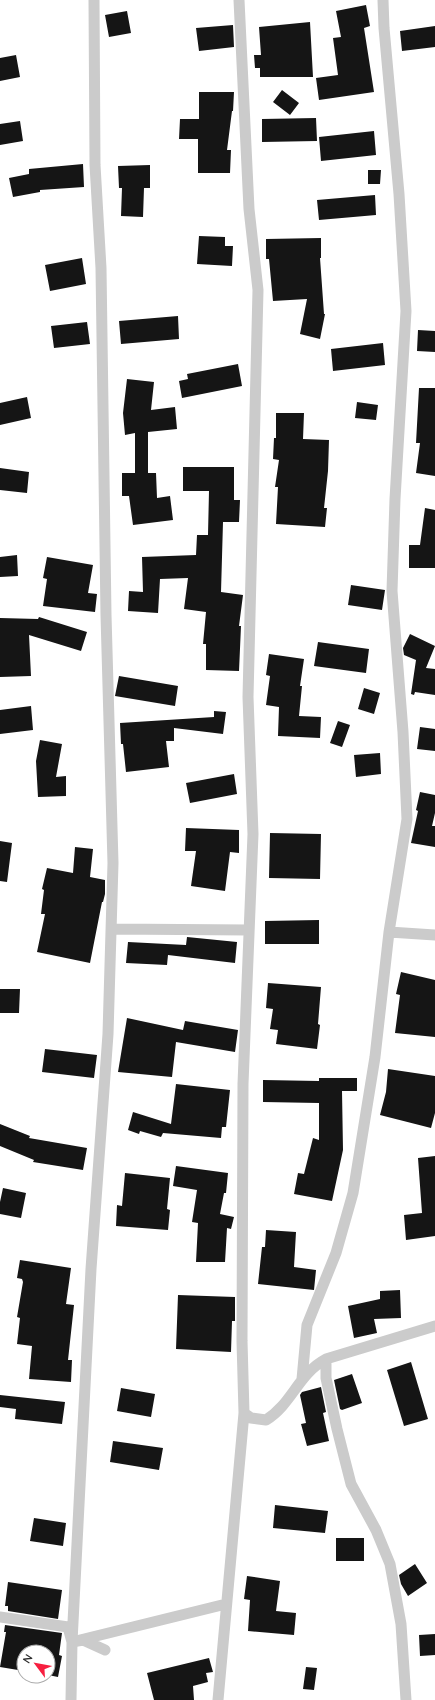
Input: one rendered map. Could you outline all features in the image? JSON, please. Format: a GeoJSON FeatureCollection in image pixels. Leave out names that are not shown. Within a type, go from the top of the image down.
{"type":"FeatureCollection","features":[{"type":"Feature","properties":{"kind":"street"},"geometry":{"type":"LineString","coordinates":[[71,1700],[72,1642],[91,1277],[108,1034],[113,863],[106,615],[101,268],[95,165],[94,0]]}},
{"type":"Feature","properties":{"kind":"street"},"geometry":{"type":"LineString","coordinates":[[218,1700],[244,1413],[242,1341],[243,1084],[253,834],[248,696],[258,290],[249,209],[239,0]]}},
{"type":"Feature","properties":{"kind":"street"},"geometry":{"type":"LineString","coordinates":[[302,1379],[307,1325],[336,1253],[353,1193],[375,1057],[389,932],[407,819],[403,732],[392,591],[395,500],[406,311],[399,194],[384,28],[383,0]]}},
{"type":"Feature","properties":{"kind":"street"},"geometry":{"type":"LineString","coordinates":[[111,929],[249,930]]}},
{"type":"Feature","properties":{"kind":"street"},"geometry":{"type":"LineString","coordinates":[[389,932],[435,936]]}},
{"type":"Feature","properties":{"kind":"street"},"geometry":{"type":"LineString","coordinates":[[244,1413],[251,1418],[266,1420],[278,1413],[302,1379],[315,1365],[326,1359],[435,1326]]}},
{"type":"Feature","properties":{"kind":"street"},"geometry":{"type":"LineString","coordinates":[[326,1359],[326,1378],[351,1484],[376,1530],[390,1564],[401,1624],[406,1700]]}},
{"type":"Feature","properties":{"kind":"street"},"geometry":{"type":"LineString","coordinates":[[72,1642],[226,1604]]}},
{"type":"Feature","properties":{"kind":"street"},"geometry":{"type":"LineString","coordinates":[[0,1617],[68,1627],[72,1642]]}},
{"type":"Feature","properties":{"kind":"street"},"geometry":{"type":"LineString","coordinates":[[72,1642],[83,1640],[105,1650]]}},
{"type":"Feature","properties":{"kind":"building"},"geometry":{"type":"Polygon","coordinates":[[[366,5],[370,26],[364,28],[374,92],[319,100],[316,78],[338,75],[333,38],[341,37],[336,11],[366,5]]]}},
{"type":"Feature","properties":{"kind":"building"},"geometry":{"type":"Polygon","coordinates":[[[127,11],[131,33],[109,37],[105,15],[127,11]]]}},
{"type":"Feature","properties":{"kind":"building"},"geometry":{"type":"Polygon","coordinates":[[[310,22],[313,77],[260,77],[260,68],[255,68],[254,55],[261,55],[259,27],[310,22]]]}},
{"type":"Feature","properties":{"kind":"building"},"geometry":{"type":"Polygon","coordinates":[[[233,25],[234,47],[199,51],[196,28],[233,25]]]}},
{"type":"Feature","properties":{"kind":"building"},"geometry":{"type":"Polygon","coordinates":[[[435,26],[435,47],[402,51],[400,31],[435,26]]]}},
{"type":"Feature","properties":{"kind":"building"},"geometry":{"type":"Polygon","coordinates":[[[16,55],[20,77],[0,81],[0,58],[16,55]]]}},
{"type":"Feature","properties":{"kind":"building"},"geometry":{"type":"Polygon","coordinates":[[[282,90],[299,103],[290,115],[273,102],[282,90]]]}},
{"type":"Feature","properties":{"kind":"building"},"geometry":{"type":"Polygon","coordinates":[[[199,92],[234,92],[233,111],[227,150],[231,150],[230,173],[198,173],[198,139],[179,139],[180,119],[199,119],[199,92]]]}},
{"type":"Feature","properties":{"kind":"building"},"geometry":{"type":"Polygon","coordinates":[[[316,118],[317,141],[262,142],[262,119],[316,118]]]}},
{"type":"Feature","properties":{"kind":"building"},"geometry":{"type":"Polygon","coordinates":[[[20,121],[23,141],[0,145],[0,124],[20,121]]]}},
{"type":"Feature","properties":{"kind":"building"},"geometry":{"type":"Polygon","coordinates":[[[374,131],[376,155],[321,161],[319,137],[374,131]]]}},
{"type":"Feature","properties":{"kind":"building"},"geometry":{"type":"Polygon","coordinates":[[[83,164],[84,187],[40,190],[40,192],[13,197],[9,178],[29,174],[29,169],[83,164]]]}},
{"type":"Feature","properties":{"kind":"building"},"geometry":{"type":"Polygon","coordinates":[[[150,165],[150,188],[144,188],[143,217],[121,216],[122,188],[119,188],[118,166],[150,165]]]}},
{"type":"Feature","properties":{"kind":"building"},"geometry":{"type":"Polygon","coordinates":[[[368,170],[381,170],[380,184],[368,184],[368,170]]]}},
{"type":"Feature","properties":{"kind":"building"},"geometry":{"type":"Polygon","coordinates":[[[375,195],[376,215],[319,220],[317,200],[375,195]]]}},
{"type":"Feature","properties":{"kind":"building"},"geometry":{"type":"Polygon","coordinates":[[[199,236],[225,237],[225,246],[233,246],[232,266],[197,264],[199,236]]]}},
{"type":"Feature","properties":{"kind":"building"},"geometry":{"type":"Polygon","coordinates":[[[321,238],[320,258],[325,314],[320,339],[300,334],[307,299],[273,301],[269,259],[266,259],[266,239],[321,238]]]}},
{"type":"Feature","properties":{"kind":"building"},"geometry":{"type":"Polygon","coordinates":[[[82,258],[86,284],[50,291],[45,265],[82,258]]]}},
{"type":"Feature","properties":{"kind":"building"},"geometry":{"type":"Polygon","coordinates":[[[178,316],[179,339],[121,344],[119,321],[178,316]]]}},
{"type":"Feature","properties":{"kind":"building"},"geometry":{"type":"Polygon","coordinates":[[[87,322],[90,344],[54,348],[51,326],[87,322]]]}},
{"type":"Feature","properties":{"kind":"building"},"geometry":{"type":"Polygon","coordinates":[[[418,330],[435,331],[435,352],[417,351],[418,330]]]}},
{"type":"Feature","properties":{"kind":"building"},"geometry":{"type":"Polygon","coordinates":[[[383,343],[385,365],[333,371],[331,349],[383,343]]]}},
{"type":"Feature","properties":{"kind":"building"},"geometry":{"type":"Polygon","coordinates":[[[238,364],[242,386],[182,398],[179,381],[188,379],[187,374],[238,364]]]}},
{"type":"Feature","properties":{"kind":"building"},"geometry":{"type":"Polygon","coordinates":[[[127,379],[154,382],[151,410],[175,407],[177,429],[148,432],[148,473],[156,473],[157,498],[170,496],[173,520],[133,525],[129,496],[122,496],[122,473],[135,473],[135,433],[125,435],[123,413],[127,379]]]}},
{"type":"Feature","properties":{"kind":"building"},"geometry":{"type":"Polygon","coordinates":[[[419,388],[435,388],[435,476],[416,473],[420,443],[416,443],[419,388]]]}},
{"type":"Feature","properties":{"kind":"building"},"geometry":{"type":"Polygon","coordinates":[[[27,397],[31,418],[0,425],[0,403],[27,397]]]}},
{"type":"Feature","properties":{"kind":"building"},"geometry":{"type":"Polygon","coordinates":[[[357,402],[378,405],[376,420],[355,418],[357,402]]]}},
{"type":"Feature","properties":{"kind":"building"},"geometry":{"type":"Polygon","coordinates":[[[276,413],[304,413],[303,439],[329,440],[328,471],[324,508],[327,508],[325,527],[276,524],[278,487],[275,487],[279,460],[273,459],[274,438],[276,438],[276,413]]]}},
{"type":"Feature","properties":{"kind":"building"},"geometry":{"type":"Polygon","coordinates":[[[183,467],[234,467],[234,500],[240,500],[239,522],[223,522],[221,592],[243,595],[239,626],[241,626],[239,671],[206,670],[206,644],[203,644],[206,612],[184,609],[188,578],[160,579],[158,613],[128,611],[129,591],[143,592],[142,557],[196,555],[197,535],[208,535],[209,491],[183,491],[183,467]]]}},
{"type":"Feature","properties":{"kind":"building"},"geometry":{"type":"Polygon","coordinates":[[[0,468],[29,472],[27,493],[0,490],[0,468]]]}},
{"type":"Feature","properties":{"kind":"building"},"geometry":{"type":"Polygon","coordinates":[[[425,508],[435,510],[435,568],[409,568],[409,545],[420,545],[425,508]]]}},
{"type":"Feature","properties":{"kind":"building"},"geometry":{"type":"Polygon","coordinates":[[[17,555],[18,576],[0,577],[0,557],[17,555]]]}},
{"type":"Feature","properties":{"kind":"building"},"geometry":{"type":"Polygon","coordinates":[[[47,557],[93,565],[88,593],[97,594],[95,612],[43,606],[47,579],[43,578],[47,557]]]}},
{"type":"Feature","properties":{"kind":"building"},"geometry":{"type":"Polygon","coordinates":[[[351,585],[385,590],[382,610],[348,605],[351,585]]]}},
{"type":"Feature","properties":{"kind":"building"},"geometry":{"type":"Polygon","coordinates":[[[39,617],[87,632],[81,651],[29,635],[31,676],[0,677],[0,618],[38,619],[39,617]]]}},
{"type":"Feature","properties":{"kind":"building"},"geometry":{"type":"Polygon","coordinates":[[[410,634],[435,646],[426,668],[435,669],[435,695],[415,692],[414,695],[411,694],[416,660],[404,655],[403,648],[410,634]]]}},
{"type":"Feature","properties":{"kind":"building"},"geometry":{"type":"Polygon","coordinates":[[[318,642],[369,649],[366,673],[314,666],[318,642]]]}},
{"type":"Feature","properties":{"kind":"building"},"geometry":{"type":"Polygon","coordinates":[[[269,654],[304,659],[300,686],[302,686],[299,716],[321,717],[320,738],[278,736],[279,707],[266,705],[270,676],[266,675],[269,654]]]}},
{"type":"Feature","properties":{"kind":"building"},"geometry":{"type":"Polygon","coordinates":[[[119,676],[178,686],[175,706],[115,696],[119,676]]]}},
{"type":"Feature","properties":{"kind":"building"},"geometry":{"type":"Polygon","coordinates":[[[364,688],[380,693],[374,714],[358,709],[364,688]]]}},
{"type":"Feature","properties":{"kind":"building"},"geometry":{"type":"Polygon","coordinates":[[[31,706],[33,730],[0,734],[0,710],[31,706]]]}},
{"type":"Feature","properties":{"kind":"building"},"geometry":{"type":"Polygon","coordinates":[[[214,711],[226,712],[223,734],[174,728],[174,741],[166,741],[169,767],[126,772],[123,744],[121,744],[120,723],[214,717],[214,711]]]}},
{"type":"Feature","properties":{"kind":"building"},"geometry":{"type":"Polygon","coordinates":[[[338,721],[350,725],[342,747],[330,743],[338,721]]]}},
{"type":"Feature","properties":{"kind":"building"},"geometry":{"type":"Polygon","coordinates":[[[420,727],[435,729],[435,751],[417,749],[420,727]]]}},
{"type":"Feature","properties":{"kind":"building"},"geometry":{"type":"Polygon","coordinates":[[[40,740],[62,744],[56,777],[66,776],[66,796],[38,797],[36,761],[40,740]]]}},
{"type":"Feature","properties":{"kind":"building"},"geometry":{"type":"Polygon","coordinates":[[[380,753],[381,774],[356,777],[354,755],[380,753]]]}},
{"type":"Feature","properties":{"kind":"building"},"geometry":{"type":"Polygon","coordinates":[[[234,774],[237,794],[190,803],[186,783],[234,774]]]}},
{"type":"Feature","properties":{"kind":"building"},"geometry":{"type":"Polygon","coordinates":[[[420,792],[435,795],[435,813],[432,826],[435,826],[435,847],[411,843],[418,811],[416,810],[420,792]]]}},
{"type":"Feature","properties":{"kind":"building"},"geometry":{"type":"Polygon","coordinates":[[[186,828],[239,830],[239,853],[230,852],[225,891],[191,886],[196,851],[185,851],[186,828]]]}},
{"type":"Feature","properties":{"kind":"building"},"geometry":{"type":"Polygon","coordinates":[[[270,833],[321,834],[320,879],[269,878],[270,833]]]}},
{"type":"Feature","properties":{"kind":"building"},"geometry":{"type":"Polygon","coordinates":[[[0,841],[12,843],[7,882],[0,881],[0,841]]]}},
{"type":"Feature","properties":{"kind":"building"},"geometry":{"type":"Polygon","coordinates":[[[75,847],[93,849],[90,877],[105,880],[105,894],[102,902],[90,963],[37,952],[45,914],[41,914],[44,890],[42,889],[47,868],[73,873],[75,847]]]}},
{"type":"Feature","properties":{"kind":"building"},"geometry":{"type":"Polygon","coordinates":[[[319,920],[319,944],[265,944],[265,921],[319,920]]]}},
{"type":"Feature","properties":{"kind":"building"},"geometry":{"type":"Polygon","coordinates":[[[187,937],[237,942],[235,963],[168,955],[167,965],[126,963],[128,942],[186,945],[187,937]]]}},
{"type":"Feature","properties":{"kind":"building"},"geometry":{"type":"Polygon","coordinates":[[[401,972],[435,980],[435,1037],[395,1033],[400,995],[396,994],[401,972]]]}},
{"type":"Feature","properties":{"kind":"building"},"geometry":{"type":"Polygon","coordinates":[[[268,983],[321,987],[318,1024],[320,1025],[317,1049],[276,1044],[278,1030],[270,1029],[273,1009],[266,1008],[268,983]]]}},
{"type":"Feature","properties":{"kind":"building"},"geometry":{"type":"Polygon","coordinates":[[[0,989],[20,989],[19,1013],[0,1013],[0,989]]]}},
{"type":"Feature","properties":{"kind":"building"},"geometry":{"type":"Polygon","coordinates":[[[127,1018],[183,1030],[185,1021],[238,1030],[235,1052],[176,1042],[172,1077],[118,1072],[127,1018]]]}},
{"type":"Feature","properties":{"kind":"building"},"geometry":{"type":"Polygon","coordinates":[[[45,1049],[97,1055],[94,1078],[42,1072],[45,1049]]]}},
{"type":"Feature","properties":{"kind":"building"},"geometry":{"type":"Polygon","coordinates":[[[388,1069],[435,1076],[435,1113],[431,1128],[380,1115],[386,1092],[388,1069]]]}},
{"type":"Feature","properties":{"kind":"building"},"geometry":{"type":"Polygon","coordinates":[[[319,1078],[357,1078],[357,1091],[342,1091],[343,1150],[332,1201],[294,1194],[298,1173],[304,1174],[313,1138],[319,1140],[319,1103],[263,1102],[263,1080],[319,1081],[319,1078]]]}},
{"type":"Feature","properties":{"kind":"building"},"geometry":{"type":"Polygon","coordinates":[[[176,1084],[230,1090],[226,1127],[222,1127],[221,1138],[163,1133],[161,1137],[140,1131],[139,1134],[128,1130],[133,1112],[171,1124],[176,1084]]]}},
{"type":"Feature","properties":{"kind":"building"},"geometry":{"type":"Polygon","coordinates":[[[0,1124],[30,1136],[29,1138],[87,1148],[83,1170],[33,1162],[34,1160],[0,1146],[0,1124]]]}},
{"type":"Feature","properties":{"kind":"building"},"geometry":{"type":"Polygon","coordinates":[[[435,1156],[435,1236],[406,1240],[404,1215],[422,1213],[418,1158],[435,1156]]]}},
{"type":"Feature","properties":{"kind":"building"},"geometry":{"type":"Polygon","coordinates":[[[176,1166],[228,1173],[226,1193],[224,1193],[220,1214],[234,1217],[231,1229],[227,1228],[225,1262],[196,1262],[198,1223],[192,1222],[197,1190],[173,1186],[176,1166]]]}},
{"type":"Feature","properties":{"kind":"building"},"geometry":{"type":"Polygon","coordinates":[[[125,1173],[170,1178],[167,1209],[170,1210],[168,1230],[116,1226],[117,1205],[122,1206],[125,1173]]]}},
{"type":"Feature","properties":{"kind":"building"},"geometry":{"type":"Polygon","coordinates":[[[3,1188],[26,1193],[21,1218],[0,1214],[0,1202],[3,1188]]]}},
{"type":"Feature","properties":{"kind":"building"},"geometry":{"type":"Polygon","coordinates":[[[266,1230],[296,1232],[294,1267],[316,1270],[314,1290],[258,1284],[262,1247],[265,1247],[266,1230]]]}},
{"type":"Feature","properties":{"kind":"building"},"geometry":{"type":"Polygon","coordinates":[[[20,1260],[71,1268],[66,1304],[74,1305],[68,1360],[72,1360],[71,1382],[29,1379],[32,1346],[17,1344],[20,1318],[17,1317],[23,1282],[22,1279],[17,1278],[20,1260]]]}},
{"type":"Feature","properties":{"kind":"building"},"geometry":{"type":"Polygon","coordinates":[[[400,1290],[401,1318],[374,1319],[377,1333],[354,1338],[348,1306],[380,1299],[380,1291],[400,1290]]]}},
{"type":"Feature","properties":{"kind":"building"},"geometry":{"type":"Polygon","coordinates":[[[178,1295],[235,1297],[235,1321],[232,1321],[231,1352],[176,1349],[178,1295]]]}},
{"type":"Feature","properties":{"kind":"building"},"geometry":{"type":"Polygon","coordinates":[[[411,1362],[428,1419],[404,1426],[387,1370],[411,1362]]]}},
{"type":"Feature","properties":{"kind":"building"},"geometry":{"type":"Polygon","coordinates":[[[352,1374],[362,1403],[342,1410],[340,1409],[334,1380],[352,1374]]]}},
{"type":"Feature","properties":{"kind":"building"},"geometry":{"type":"Polygon","coordinates":[[[321,1387],[326,1412],[323,1413],[329,1441],[307,1446],[301,1424],[306,1423],[300,1395],[302,1392],[321,1387]]]}},
{"type":"Feature","properties":{"kind":"building"},"geometry":{"type":"Polygon","coordinates":[[[121,1388],[155,1394],[151,1417],[117,1411],[121,1388]]]}},
{"type":"Feature","properties":{"kind":"building"},"geometry":{"type":"Polygon","coordinates":[[[0,1395],[65,1402],[62,1424],[15,1419],[16,1409],[0,1407],[0,1395]]]}},
{"type":"Feature","properties":{"kind":"building"},"geometry":{"type":"Polygon","coordinates":[[[113,1441],[163,1448],[159,1470],[110,1462],[113,1441]]]}},
{"type":"Feature","properties":{"kind":"building"},"geometry":{"type":"Polygon","coordinates":[[[275,1505],[328,1511],[325,1533],[273,1528],[275,1505]]]}},
{"type":"Feature","properties":{"kind":"building"},"geometry":{"type":"Polygon","coordinates":[[[34,1518],[66,1523],[63,1546],[30,1541],[34,1518]]]}},
{"type":"Feature","properties":{"kind":"building"},"geometry":{"type":"Polygon","coordinates":[[[336,1538],[364,1538],[364,1561],[336,1561],[336,1538]]]}},
{"type":"Feature","properties":{"kind":"building"},"geometry":{"type":"Polygon","coordinates":[[[415,1564],[427,1583],[408,1596],[401,1584],[399,1575],[415,1564]]]}},
{"type":"Feature","properties":{"kind":"building"},"geometry":{"type":"Polygon","coordinates":[[[247,1576],[280,1581],[276,1611],[296,1613],[294,1635],[248,1631],[250,1600],[244,1599],[247,1576]]]}},
{"type":"Feature","properties":{"kind":"building"},"geometry":{"type":"Polygon","coordinates":[[[8,1582],[62,1590],[58,1619],[8,1611],[8,1606],[5,1606],[8,1582]]]}},
{"type":"Feature","properties":{"kind":"building"},"geometry":{"type":"Polygon","coordinates":[[[5,1625],[62,1633],[59,1655],[62,1656],[58,1677],[56,1677],[56,1644],[16,1644],[16,1670],[0,1667],[6,1632],[4,1632],[5,1625]]]}},
{"type":"Feature","properties":{"kind":"building"},"geometry":{"type":"Polygon","coordinates":[[[435,1634],[435,1655],[420,1656],[419,1635],[435,1634]]]}},
{"type":"Feature","properties":{"kind":"building"},"geometry":{"type":"Polygon","coordinates":[[[209,1658],[213,1672],[206,1673],[208,1682],[193,1686],[194,1700],[154,1700],[147,1673],[209,1658]]]}},
{"type":"Feature","properties":{"kind":"building"},"geometry":{"type":"Polygon","coordinates":[[[306,1667],[317,1668],[314,1690],[303,1689],[306,1667]]]}}]}
